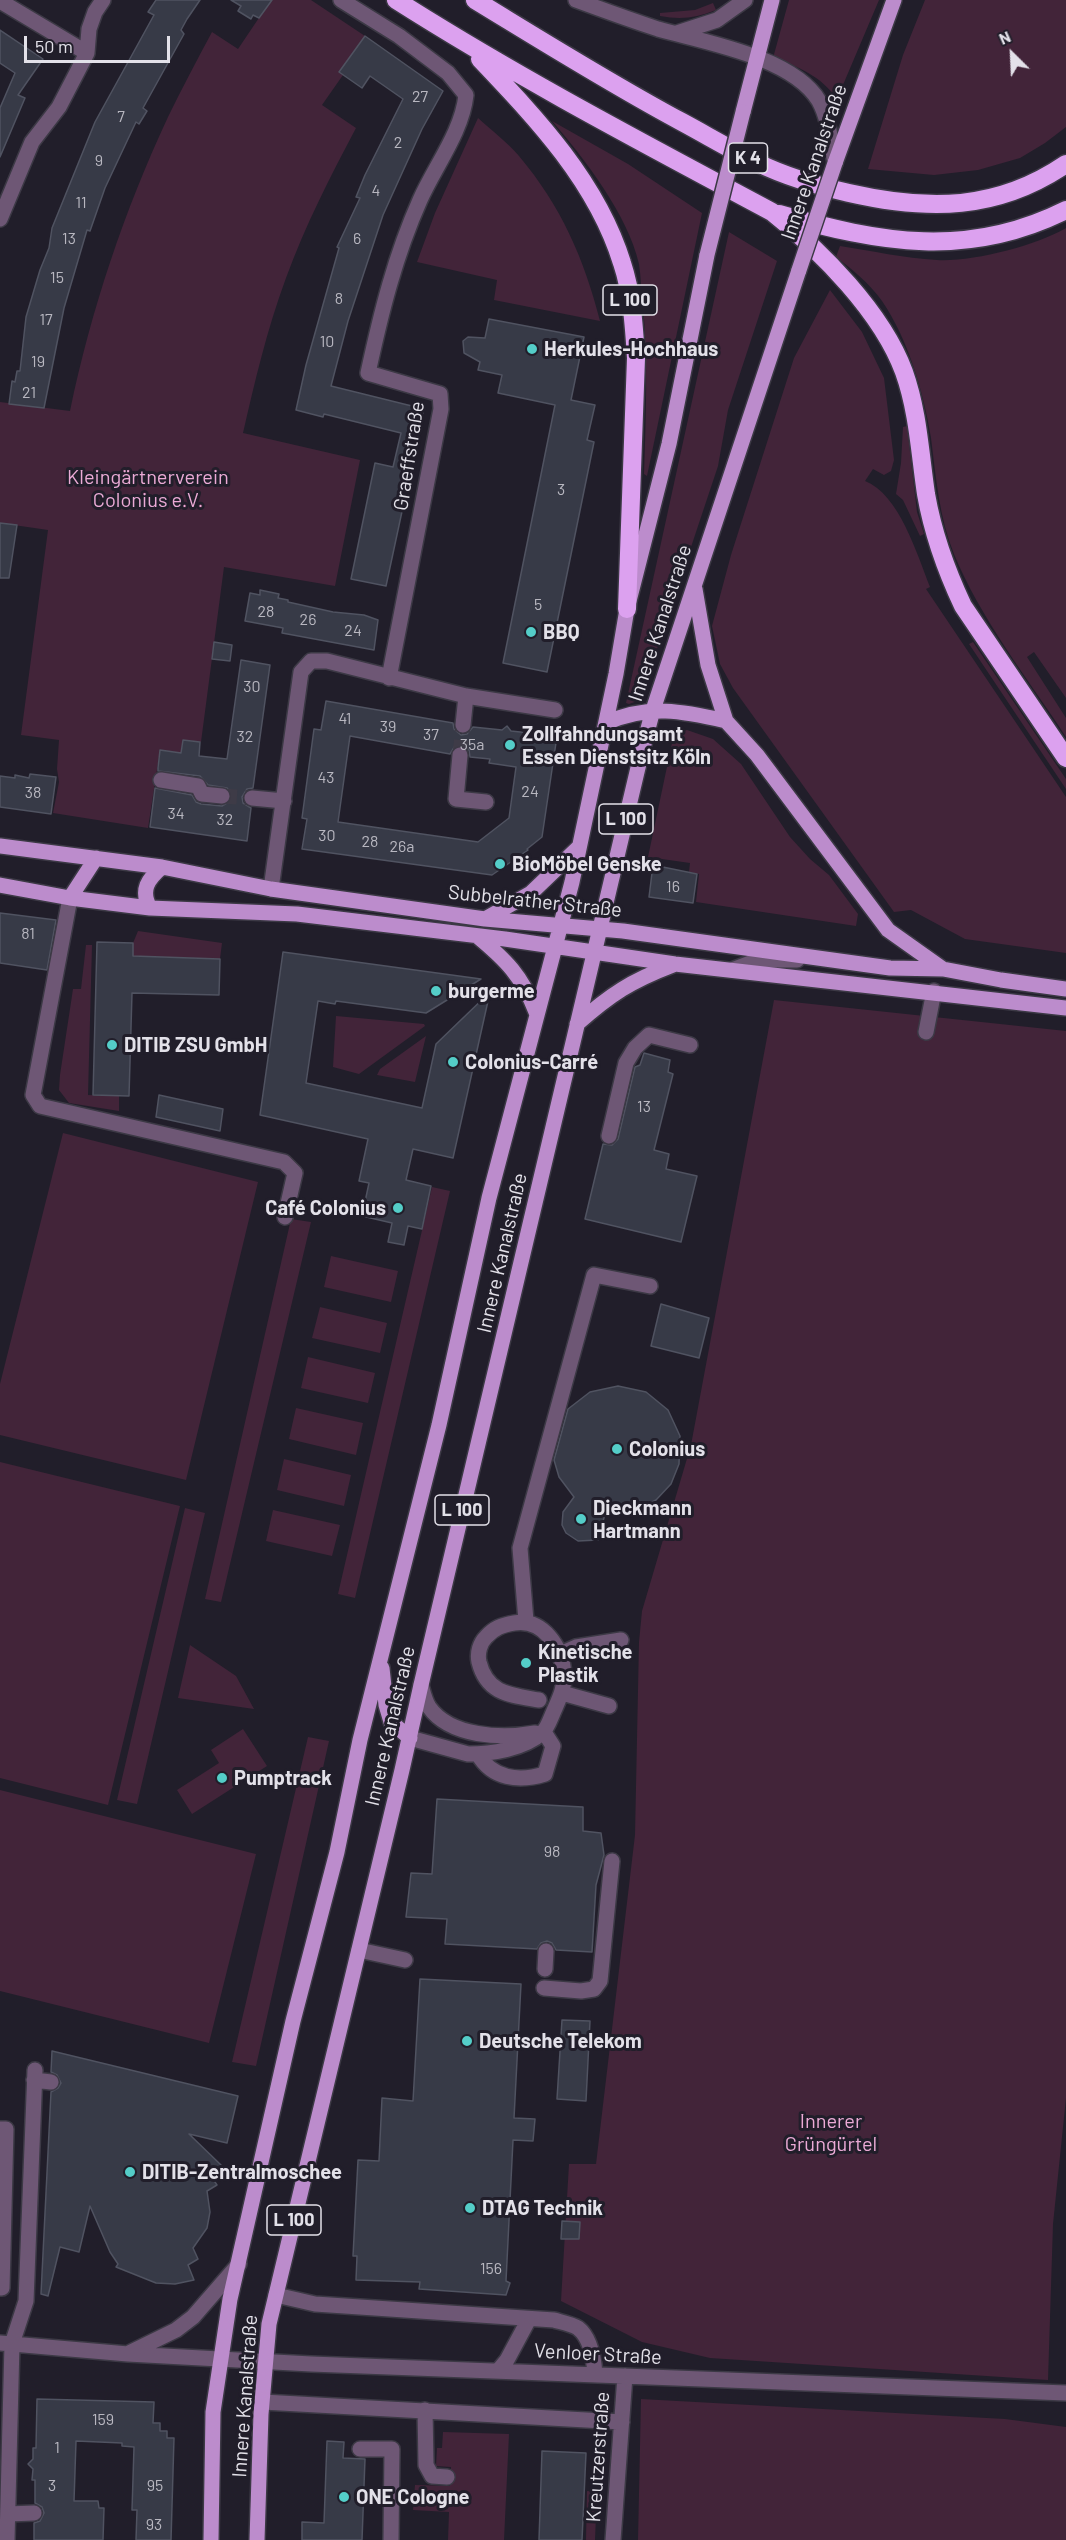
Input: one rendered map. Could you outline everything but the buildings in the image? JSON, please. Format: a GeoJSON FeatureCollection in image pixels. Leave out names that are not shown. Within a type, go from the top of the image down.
{"type":"FeatureCollection","features":[{"type":"Feature","properties":{"kind":"highway","name":"K 4"},"geometry":{"type":"LineString","coordinates":[[396,0],[466,45],[565,101],[771,212],[865,235],[910,242],[971,240],[1000,235],[1029,227],[1066,210]]}},
{"type":"Feature","properties":{"kind":"highway","name":"K 4"},"geometry":{"type":"LineString","coordinates":[[475,0],[623,91],[760,164],[818,186],[882,201],[937,206],[979,202],[1014,192],[1050,175],[1066,164]]}},
{"type":"Feature","properties":{"kind":"highway","name":"L 100"},"geometry":{"type":"LineString","coordinates":[[466,45],[514,94],[575,170],[606,220],[623,265],[634,325],[636,358],[627,609]]}},
{"type":"Feature","properties":{"kind":"highway"},"geometry":{"type":"LineString","coordinates":[[771,212],[800,235],[862,301],[883,330],[897,355],[914,412],[926,492],[936,538],[951,579],[963,606],[1066,758]]}},
{"type":"Feature","properties":{"kind":"main road","name":"Innere Kanalstraße"},"geometry":{"type":"LineString","coordinates":[[211,2540],[213,2412],[227,2313],[285,2056],[337,1852],[380,1659],[439,1425],[489,1198],[579,847],[606,723],[627,609],[669,444],[707,255],[772,0]]}},
{"type":"Feature","properties":{"kind":"main road","name":"Innere Kanalstraße"},"geometry":{"type":"LineString","coordinates":[[257,2540],[269,2324],[653,710],[799,270],[894,0]]}},
{"type":"Feature","properties":{"kind":"main road"},"geometry":{"type":"LineString","coordinates":[[695,586],[709,672],[726,721],[757,755],[888,930],[943,969]]}},
{"type":"Feature","properties":{"kind":"main road"},"geometry":{"type":"LineString","coordinates":[[606,723],[618,717],[653,710],[673,710],[726,721]]}},
{"type":"Feature","properties":{"kind":"main road","name":"Subbelrather Straße"},"geometry":{"type":"LineString","coordinates":[[0,846],[162,867],[271,889],[485,919],[600,929],[890,968],[943,969],[1066,989]]}},
{"type":"Feature","properties":{"kind":"main road","name":"L 100"},"geometry":{"type":"LineString","coordinates":[[485,919],[531,893],[579,847]]}},
{"type":"Feature","properties":{"kind":"main road"},"geometry":{"type":"LineString","coordinates":[[70,898],[96,858]]}},
{"type":"Feature","properties":{"kind":"main road"},"geometry":{"type":"LineString","coordinates":[[150,908],[145,895],[145,886],[150,877],[162,867]]}},
{"type":"Feature","properties":{"kind":"main road","name":"Subbelrather Straße"},"geometry":{"type":"LineString","coordinates":[[0,885],[70,898],[150,908],[297,914],[595,951],[675,964],[1066,1008]]}},
{"type":"Feature","properties":{"kind":"main road"},"geometry":{"type":"LineString","coordinates":[[477,936],[513,968],[522,980],[536,1012]]}},
{"type":"Feature","properties":{"kind":"main road"},"geometry":{"type":"LineString","coordinates":[[577,1024],[617,990],[644,975],[675,964]]}},
{"type":"Feature","properties":{"kind":"main road"},"geometry":{"type":"LineString","coordinates":[[380,1659],[386,1705],[391,1722],[410,1738]]}},
{"type":"Feature","properties":{"kind":"street"},"geometry":{"type":"LineString","coordinates":[[0,219],[32,142],[59,107],[87,52],[89,29],[95,12],[103,0]]}},
{"type":"Feature","properties":{"kind":"street","name":"Graeffstraße"},"geometry":{"type":"LineString","coordinates":[[341,0],[399,36],[448,73],[466,95],[464,111],[420,200],[392,272],[368,373],[440,394],[438,421],[389,678]]}},
{"type":"Feature","properties":{"kind":"street"},"geometry":{"type":"LineString","coordinates":[[576,0],[660,29],[756,57],[792,76],[810,89],[819,101],[826,118],[836,163]]}},
{"type":"Feature","properties":{"kind":"street"},"geometry":{"type":"LineString","coordinates":[[677,33],[717,20],[745,0]]}},
{"type":"Feature","properties":{"kind":"street"},"geometry":{"type":"LineString","coordinates":[[0,1],[87,52]]}},
{"type":"Feature","properties":{"kind":"street"},"geometry":{"type":"LineString","coordinates":[[271,889],[301,672],[311,661],[327,661],[466,696],[555,710]]}},
{"type":"Feature","properties":{"kind":"street"},"geometry":{"type":"LineString","coordinates":[[463,725],[466,696]]}},
{"type":"Feature","properties":{"kind":"street"},"geometry":{"type":"LineString","coordinates":[[460,755],[456,799],[486,801]]}},
{"type":"Feature","properties":{"kind":"street"},"geometry":{"type":"LineString","coordinates":[[161,780],[198,786],[202,794],[222,796]]}},
{"type":"Feature","properties":{"kind":"street"},"geometry":{"type":"LineString","coordinates":[[252,798],[284,801]]}},
{"type":"Feature","properties":{"kind":"street"},"geometry":{"type":"LineString","coordinates":[[70,898],[33,1095],[40,1106],[284,1162],[295,1173],[285,1217]]}},
{"type":"Feature","properties":{"kind":"street"},"geometry":{"type":"LineString","coordinates":[[732,970],[758,960],[818,959]]}},
{"type":"Feature","properties":{"kind":"street"},"geometry":{"type":"LineString","coordinates":[[926,1032],[934,992]]}},
{"type":"Feature","properties":{"kind":"street"},"geometry":{"type":"LineString","coordinates":[[609,1136],[626,1063],[635,1048],[649,1035],[690,1044]]}},
{"type":"Feature","properties":{"kind":"street"},"geometry":{"type":"LineString","coordinates":[[526,1621],[520,1548],[594,1275],[650,1286]]}},
{"type":"Feature","properties":{"kind":"street"},"geometry":{"type":"LineString","coordinates":[[410,1738],[468,1754],[478,1754],[528,1744],[544,1732],[562,1693],[564,1674],[558,1655],[546,1631],[526,1621],[493,1629],[482,1641],[477,1656],[487,1682],[497,1690],[539,1700]]}},
{"type":"Feature","properties":{"kind":"street"},"geometry":{"type":"LineString","coordinates":[[558,1655],[576,1647],[621,1640]]}},
{"type":"Feature","properties":{"kind":"street"},"geometry":{"type":"LineString","coordinates":[[421,1685],[428,1706],[456,1729],[520,1736],[544,1732]]}},
{"type":"Feature","properties":{"kind":"street"},"geometry":{"type":"LineString","coordinates":[[562,1693],[609,1706]]}},
{"type":"Feature","properties":{"kind":"street"},"geometry":{"type":"LineString","coordinates":[[478,1754],[484,1765],[499,1776],[531,1778],[545,1774],[553,1746],[544,1732]]}},
{"type":"Feature","properties":{"kind":"street"},"geometry":{"type":"LineString","coordinates":[[544,1988],[581,1991],[594,1989],[600,1981],[612,1861]]}},
{"type":"Feature","properties":{"kind":"street"},"geometry":{"type":"LineString","coordinates":[[359,1950],[405,1960]]}},
{"type":"Feature","properties":{"kind":"street"},"geometry":{"type":"LineString","coordinates":[[544,1969],[546,1951]]}},
{"type":"Feature","properties":{"kind":"street"},"geometry":{"type":"LineString","coordinates":[[7,2540],[6,2344],[26,2301],[34,2075],[51,2082]]}},
{"type":"Feature","properties":{"kind":"street"},"geometry":{"type":"LineString","coordinates":[[0,2129],[6,2129],[2,2211],[2,2288],[0,2288]]}},
{"type":"Feature","properties":{"kind":"street"},"geometry":{"type":"LineString","coordinates":[[128,2354],[176,2330],[193,2317],[238,2264]]}},
{"type":"Feature","properties":{"kind":"street"},"geometry":{"type":"LineString","coordinates":[[276,2295],[315,2304],[554,2320],[578,2328],[588,2342],[594,2359],[595,2374]]}},
{"type":"Feature","properties":{"kind":"street"},"geometry":{"type":"LineString","coordinates":[[498,2371],[507,2360],[529,2319]]}},
{"type":"Feature","properties":{"kind":"street","name":"Venloer Straße"},"geometry":{"type":"LineString","coordinates":[[6,2344],[267,2362],[1066,2393]]}},
{"type":"Feature","properties":{"kind":"street","name":"Kreutzerstraße"},"geometry":{"type":"LineString","coordinates":[[613,2540],[626,2376]]}},
{"type":"Feature","properties":{"kind":"street"},"geometry":{"type":"LineString","coordinates":[[263,2402],[622,2422]]}},
{"type":"Feature","properties":{"kind":"street"},"geometry":{"type":"LineString","coordinates":[[425,2410],[426,2465],[432,2476],[447,2477]]}},
{"type":"Feature","properties":{"kind":"street"},"geometry":{"type":"LineString","coordinates":[[360,2449],[392,2449],[392,2540]]}},
{"type":"Feature","properties":{"kind":"street"},"geometry":{"type":"LineString","coordinates":[[8,2514],[34,2513]]}},
{"type":"Feature","properties":{"kind":"green space","name":"Kleingärtnerverein Colonius e.V."},"geometry":{"type":"Polygon","coordinates":[[[271,0],[311,0],[365,36],[340,72],[343,75],[322,105],[356,128],[318,202],[286,278],[267,336],[243,433],[360,460],[335,586],[224,567],[201,742],[183,740],[181,753],[160,750],[148,828],[53,813],[59,782],[57,769],[59,740],[21,735],[48,530],[0,523],[0,402],[70,411],[78,373],[110,261],[137,188],[173,106],[212,32],[238,49],[271,0]]]}},
{"type":"Feature","properties":{"kind":"green space"},"geometry":{"type":"Polygon","coordinates":[[[789,0],[879,0],[837,99],[817,78],[773,58],[789,0]]]}},
{"type":"Feature","properties":{"kind":"green space"},"geometry":{"type":"Polygon","coordinates":[[[925,0],[1066,0],[1066,127],[1020,158],[978,170],[934,175],[868,169],[903,55],[925,0]]]}},
{"type":"Feature","properties":{"kind":"green space"},"geometry":{"type":"Polygon","coordinates":[[[713,3],[716,10],[702,15],[688,18],[660,16],[660,13],[695,10],[713,3]]]}},
{"type":"Feature","properties":{"kind":"green space"},"geometry":{"type":"Polygon","coordinates":[[[478,118],[514,151],[547,194],[578,254],[600,321],[494,300],[497,280],[417,262],[435,213],[478,118]]]}},
{"type":"Feature","properties":{"kind":"green space"},"geometry":{"type":"Polygon","coordinates":[[[552,121],[628,164],[702,213],[647,476],[644,474],[646,347],[639,264],[625,226],[615,207],[578,152],[552,121]]]}},
{"type":"Feature","properties":{"kind":"green space"},"geometry":{"type":"Polygon","coordinates":[[[1066,228],[1066,698],[1034,652],[1027,657],[1066,718],[1066,737],[991,625],[954,554],[941,511],[924,403],[914,367],[900,332],[877,295],[836,257],[840,246],[937,260],[985,256],[1021,247],[1066,228]]]}},
{"type":"Feature","properties":{"kind":"green space"},"geometry":{"type":"Polygon","coordinates":[[[729,232],[777,261],[728,410],[718,466],[640,700],[629,704],[626,703],[729,232]]]}},
{"type":"Feature","properties":{"kind":"green space"},"geometry":{"type":"Polygon","coordinates":[[[830,290],[862,332],[884,378],[894,460],[891,471],[884,475],[873,469],[865,481],[888,498],[897,512],[913,542],[930,587],[926,589],[1066,797],[1066,953],[965,939],[911,910],[894,912],[733,688],[720,664],[712,626],[731,555],[794,358],[830,290]]]}},
{"type":"Feature","properties":{"kind":"green space"},"geometry":{"type":"Polygon","coordinates":[[[907,426],[917,512],[924,534],[920,536],[903,500],[896,494],[903,427],[907,426]]]}},
{"type":"Feature","properties":{"kind":"green space"},"geometry":{"type":"Polygon","coordinates":[[[973,642],[1066,779],[1066,789],[969,644],[973,642]]]}},
{"type":"Feature","properties":{"kind":"green space"},"geometry":{"type":"Polygon","coordinates":[[[687,730],[713,739],[741,764],[790,837],[829,875],[858,914],[856,926],[696,902],[699,874],[689,872],[690,863],[648,857],[672,743],[676,733],[687,730]]]}},
{"type":"Feature","properties":{"kind":"green space"},"geometry":{"type":"Polygon","coordinates":[[[138,931],[222,943],[220,959],[133,956],[133,943],[138,931]]]}},
{"type":"Feature","properties":{"kind":"green space"},"geometry":{"type":"Polygon","coordinates":[[[86,945],[92,945],[88,1095],[119,1096],[119,1111],[69,1103],[59,1090],[73,989],[81,989],[86,945]]]}},
{"type":"Feature","properties":{"kind":"green space","name":"Innerer Grüngürtel"},"geometry":{"type":"Polygon","coordinates":[[[774,1000],[1066,1031],[1066,2098],[1053,2224],[1048,2380],[710,2358],[642,2342],[561,2301],[569,2164],[596,2164],[635,1835],[639,1642],[642,1611],[691,1445],[774,1000]]]}},
{"type":"Feature","properties":{"kind":"green space"},"geometry":{"type":"Polygon","coordinates":[[[336,1016],[424,1024],[425,1026],[359,1074],[333,1067],[336,1016]]]}},
{"type":"Feature","properties":{"kind":"green space"},"geometry":{"type":"Polygon","coordinates":[[[426,1036],[415,1082],[377,1075],[380,1069],[426,1036]]]}},
{"type":"Feature","properties":{"kind":"green space"},"geometry":{"type":"Polygon","coordinates":[[[63,1133],[258,1182],[186,1480],[0,1435],[0,1384],[63,1133]]]}},
{"type":"Feature","properties":{"kind":"green space"},"geometry":{"type":"Polygon","coordinates":[[[432,1187],[450,1191],[355,1598],[338,1594],[432,1187]]]}},
{"type":"Feature","properties":{"kind":"green space"},"geometry":{"type":"Polygon","coordinates":[[[291,1219],[311,1222],[221,1602],[205,1599],[291,1219]]]}},
{"type":"Feature","properties":{"kind":"green space"},"geometry":{"type":"Polygon","coordinates":[[[331,1256],[398,1271],[391,1302],[324,1287],[331,1256]]]}},
{"type":"Feature","properties":{"kind":"green space"},"geometry":{"type":"Polygon","coordinates":[[[320,1307],[387,1323],[380,1353],[312,1338],[320,1307]]]}},
{"type":"Feature","properties":{"kind":"green space"},"geometry":{"type":"Polygon","coordinates":[[[308,1357],[375,1373],[368,1403],[301,1388],[308,1357]]]}},
{"type":"Feature","properties":{"kind":"green space"},"geometry":{"type":"Polygon","coordinates":[[[296,1408],[363,1423],[356,1455],[289,1439],[296,1408]]]}},
{"type":"Feature","properties":{"kind":"green space"},"geometry":{"type":"Polygon","coordinates":[[[284,1459],[351,1475],[344,1506],[277,1490],[284,1459]]]}},
{"type":"Feature","properties":{"kind":"green space"},"geometry":{"type":"Polygon","coordinates":[[[0,1462],[180,1506],[108,1805],[0,1778],[0,1462]]]}},
{"type":"Feature","properties":{"kind":"green space"},"geometry":{"type":"Polygon","coordinates":[[[185,1508],[205,1513],[137,1804],[117,1800],[185,1508]]]}},
{"type":"Feature","properties":{"kind":"green space"},"geometry":{"type":"Polygon","coordinates":[[[273,1510],[340,1525],[332,1556],[266,1541],[273,1510]]]}},
{"type":"Feature","properties":{"kind":"green space"},"geometry":{"type":"Polygon","coordinates":[[[190,1645],[236,1676],[254,1709],[178,1698],[190,1645]]]}},
{"type":"Feature","properties":{"kind":"green space","name":"Pumptrack"},"geometry":{"type":"Polygon","coordinates":[[[243,1729],[267,1766],[192,1814],[177,1790],[219,1763],[211,1750],[243,1729]]]}},
{"type":"Feature","properties":{"kind":"green space"},"geometry":{"type":"Polygon","coordinates":[[[308,1737],[329,1741],[256,2066],[232,2062],[308,1737]]]}},
{"type":"Feature","properties":{"kind":"green space"},"geometry":{"type":"Polygon","coordinates":[[[0,1790],[256,1854],[209,2043],[0,1991],[0,1790]]]}},
{"type":"Feature","properties":{"kind":"green space"},"geometry":{"type":"Polygon","coordinates":[[[641,2399],[1005,2419],[1066,2427],[1066,2540],[638,2540],[641,2399]]]}},
{"type":"Feature","properties":{"kind":"green space"},"geometry":{"type":"Polygon","coordinates":[[[443,2432],[509,2434],[504,2540],[448,2540],[449,2512],[413,2510],[415,2485],[450,2486],[451,2467],[436,2466],[437,2448],[442,2448],[443,2432]]]}},
{"type":"Feature","properties":{"kind":"green space"},"geometry":{"type":"Polygon","coordinates":[[[587,2491],[597,2492],[595,2540],[586,2540],[587,2491]]]}},
{"type":"Feature","properties":{"kind":"tunnel"},"geometry":{"type":"LineString","coordinates":[[460,755],[463,725]]}},
{"type":"Feature","properties":{"kind":"tunnel"},"geometry":{"type":"LineString","coordinates":[[222,796],[252,798]]}},
{"type":"Feature","properties":{"kind":"place","name":"Herkules-Hochhaus"},"geometry":{"type":"Point","coordinates":[532,349]}},
{"type":"Feature","properties":{"kind":"place","name":"BBQ"},"geometry":{"type":"Point","coordinates":[531,632]}},
{"type":"Feature","properties":{"kind":"place","name":"Zollfahndungsamt Essen Dienstsitz Köln"},"geometry":{"type":"Point","coordinates":[510,745]}},
{"type":"Feature","properties":{"kind":"place","name":"BioMöbel Genske"},"geometry":{"type":"Point","coordinates":[500,864]}},
{"type":"Feature","properties":{"kind":"place","name":"burgerme"},"geometry":{"type":"Point","coordinates":[436,991]}},
{"type":"Feature","properties":{"kind":"place","name":"DITIB ZSU GmbH"},"geometry":{"type":"Point","coordinates":[112,1045]}},
{"type":"Feature","properties":{"kind":"place","name":"Colonius-Carré"},"geometry":{"type":"Point","coordinates":[453,1062]}},
{"type":"Feature","properties":{"kind":"place","name":"Café Colonius"},"geometry":{"type":"Point","coordinates":[398,1208]}},
{"type":"Feature","properties":{"kind":"place","name":"Colonius"},"geometry":{"type":"Point","coordinates":[617,1449]}},
{"type":"Feature","properties":{"kind":"place","name":"Dieckmann Hartmann"},"geometry":{"type":"Point","coordinates":[581,1519]}},
{"type":"Feature","properties":{"kind":"place","name":"Kinetische Plastik"},"geometry":{"type":"Point","coordinates":[526,1663]}},
{"type":"Feature","properties":{"kind":"place","name":"Pumptrack"},"geometry":{"type":"Point","coordinates":[222,1778]}},
{"type":"Feature","properties":{"kind":"place","name":"Deutsche Telekom"},"geometry":{"type":"Point","coordinates":[467,2041]}},
{"type":"Feature","properties":{"kind":"place","name":"DITIB-Zentralmoschee"},"geometry":{"type":"Point","coordinates":[130,2172]}},
{"type":"Feature","properties":{"kind":"place","name":"DTAG Technik"},"geometry":{"type":"Point","coordinates":[470,2208]}},
{"type":"Feature","properties":{"kind":"place","name":"ONE Cologne"},"geometry":{"type":"Point","coordinates":[344,2497]}}]}
